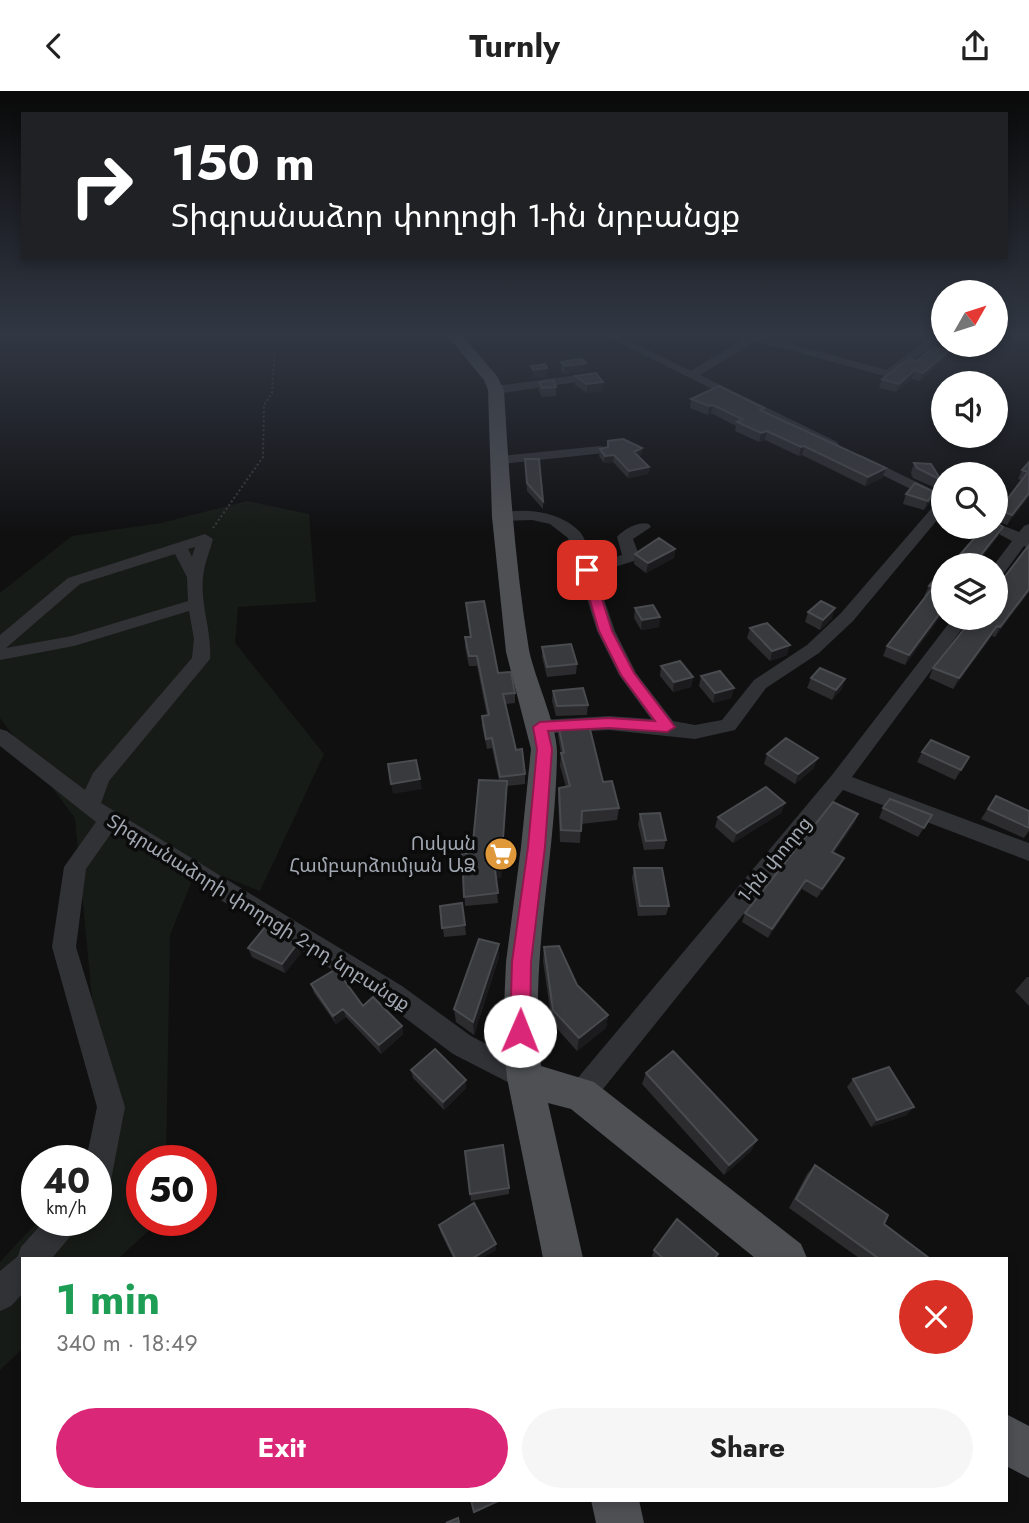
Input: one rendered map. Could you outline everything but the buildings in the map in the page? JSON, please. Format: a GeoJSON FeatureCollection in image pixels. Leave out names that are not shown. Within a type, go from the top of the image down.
{"type":"FeatureCollection","features":[{"type":"Feature","properties":{"kind":"main road"},"geometry":{"type":"LineString","coordinates":[[497,400],[502,517],[518,652],[544,749],[536,847],[522,962],[520,1031],[525,1078],[564,1257]]}},
{"type":"Feature","properties":{"kind":"main road"},"geometry":{"type":"LineString","coordinates":[[525,1078],[580,1095],[786,1257]]}},
{"type":"Feature","properties":{"kind":"main road"},"geometry":{"type":"LineString","coordinates":[[1008,1439],[1029,1455]]}},
{"type":"Feature","properties":{"kind":"main road"},"geometry":{"type":"LineString","coordinates":[[615,1502],[620,1523]]}},
{"type":"Feature","properties":{"kind":"street"},"geometry":{"type":"LineString","coordinates":[[742,400],[931,496]]}},
{"type":"Feature","properties":{"kind":"street"},"geometry":{"type":"LineString","coordinates":[[500,460],[600,450]]}},
{"type":"Feature","properties":{"kind":"street"},"geometry":{"type":"LineString","coordinates":[[502,517],[532,516],[555,520],[575,536],[606,631],[628,675],[667,727]]}},
{"type":"Feature","properties":{"kind":"street"},"geometry":{"type":"LineString","coordinates":[[540,727],[609,723],[695,732],[729,725],[760,684],[813,649],[846,617],[931,516]]}},
{"type":"Feature","properties":{"kind":"street"},"geometry":{"type":"LineString","coordinates":[[587,570],[628,558],[631,555],[625,537],[644,527]]}},
{"type":"Feature","properties":{"kind":"street"},"geometry":{"type":"LineString","coordinates":[[1008,531],[1026,537],[1008,559]]}},
{"type":"Feature","properties":{"kind":"street"},"geometry":{"type":"LineString","coordinates":[[0,644],[74,581],[205,539]]}},
{"type":"Feature","properties":{"kind":"street"},"geometry":{"type":"LineString","coordinates":[[103,1145],[111,1107],[64,947],[75,867],[99,812],[100,778],[201,659],[203,639],[196,604],[195,577],[205,539]]}},
{"type":"Feature","properties":{"kind":"street"},"geometry":{"type":"LineString","coordinates":[[180,548],[195,577]]}},
{"type":"Feature","properties":{"kind":"street"},"geometry":{"type":"LineString","coordinates":[[0,654],[78,638],[196,604]]}},
{"type":"Feature","properties":{"kind":"street","name":"1-ին փողոց"},"geometry":{"type":"LineString","coordinates":[[580,1095],[839,780],[953,630]]}},
{"type":"Feature","properties":{"kind":"street","name":"Տիգրանաձորի փողոցի 2-րդ նրբանցք"},"geometry":{"type":"LineString","coordinates":[[0,736],[99,812],[382,986],[462,1045],[525,1078]]}},
{"type":"Feature","properties":{"kind":"street"},"geometry":{"type":"LineString","coordinates":[[839,780],[1029,852]]}},
{"type":"Feature","properties":{"kind":"street"},"geometry":{"type":"LineString","coordinates":[[33,1257],[51,1236]]}},
{"type":"Feature","properties":{"kind":"street"},"geometry":{"type":"LineString","coordinates":[[0,1296],[21,1271]]}},
{"type":"Feature","properties":{"kind":"path"},"geometry":{"type":"LineString","coordinates":[[205,539],[263,457],[264,405],[267,400]]}},
{"type":"Feature","properties":{"kind":"shaded area"},"geometry":{"type":"Polygon","coordinates":[[[247,501],[309,514],[316,602],[238,607],[235,643],[324,754],[260,891],[198,866],[170,935],[166,1145],[126,1145],[126,1236],[143,1236],[120,1257],[21,1257],[21,1350],[0,1370],[0,1262],[24,1236],[112,1236],[112,1145],[106,1145],[75,818],[0,718],[0,593],[72,536],[161,523],[247,501]]]}},
{"type":"Feature","properties":{"kind":"place","name":"Ոսկան Համբարձումյան ԱՁ"},"geometry":{"type":"Point","coordinates":[501,854]}},
{"type":"Feature","properties":{"kind":"route"},"geometry":{"type":"LineString","coordinates":[[520,1031],[522,962],[536,847],[544,749],[540,727],[609,723],[667,727],[628,675],[606,631],[587,570]]}}]}
